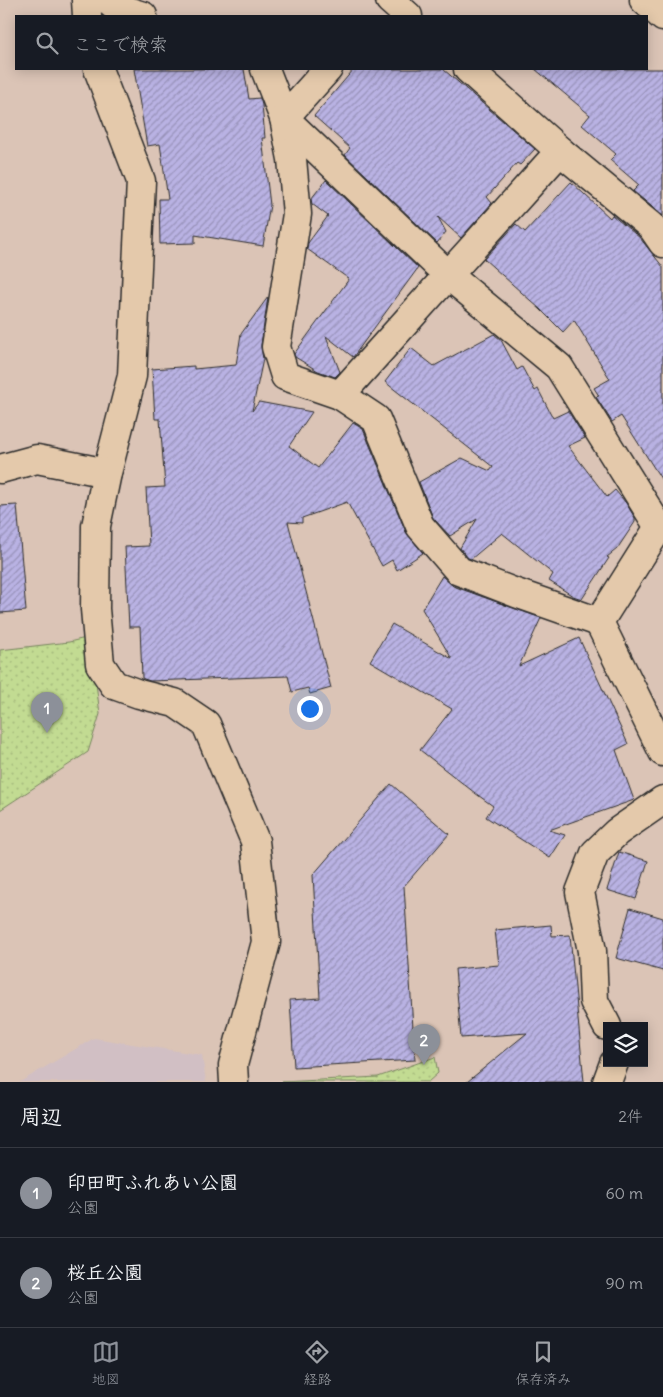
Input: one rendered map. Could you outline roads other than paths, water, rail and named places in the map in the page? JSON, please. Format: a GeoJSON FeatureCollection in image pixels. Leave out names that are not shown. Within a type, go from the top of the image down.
{"type":"FeatureCollection","features":[{"type":"Feature","properties":{"kind":"street"},"geometry":{"type":"LineString","coordinates":[[86,0],[87,15]]}},
{"type":"Feature","properties":{"kind":"street"},"geometry":{"type":"LineString","coordinates":[[107,0],[117,8],[140,15]]}},
{"type":"Feature","properties":{"kind":"street"},"geometry":{"type":"LineString","coordinates":[[376,15],[390,0],[407,15]]}},
{"type":"Feature","properties":{"kind":"street"},"geometry":{"type":"LineString","coordinates":[[644,0],[663,17]]}},
{"type":"Feature","properties":{"kind":"street"},"geometry":{"type":"LineString","coordinates":[[98,70],[140,181],[132,376],[107,473],[96,526],[95,609],[100,664],[114,685],[139,694],[175,703],[206,724],[255,841],[266,942],[232,1065],[234,1082]]}},
{"type":"Feature","properties":{"kind":"street"},"geometry":{"type":"LineString","coordinates":[[265,70],[284,118],[292,159],[297,214],[276,348],[284,376],[340,395],[376,419],[420,526],[459,571],[599,622],[663,752]]}},
{"type":"Feature","properties":{"kind":"street"},"geometry":{"type":"LineString","coordinates":[[284,118],[327,70]]}},
{"type":"Feature","properties":{"kind":"street"},"geometry":{"type":"LineString","coordinates":[[469,70],[560,150],[659,231]]}},
{"type":"Feature","properties":{"kind":"street"},"geometry":{"type":"LineString","coordinates":[[284,118],[448,275],[559,366],[661,527],[599,622]]}},
{"type":"Feature","properties":{"kind":"street"},"geometry":{"type":"LineString","coordinates":[[340,395],[560,150]]}},
{"type":"Feature","properties":{"kind":"street"},"geometry":{"type":"LineString","coordinates":[[0,469],[37,459],[107,473]]}},
{"type":"Feature","properties":{"kind":"street"},"geometry":{"type":"LineString","coordinates":[[605,1022],[594,1001],[592,951],[580,892],[595,853],[617,832],[663,800]]}},
{"type":"Feature","properties":{"kind":"street"},"geometry":{"type":"LineString","coordinates":[[607,1082],[613,1067]]}},
{"type":"Feature","properties":{"kind":"place","name":"印田町ふれあい公園"},"geometry":{"type":"Point","coordinates":[47,733]}},
{"type":"Feature","properties":{"kind":"place","name":"桜丘公園"},"geometry":{"type":"Point","coordinates":[424,1065]}}]}
